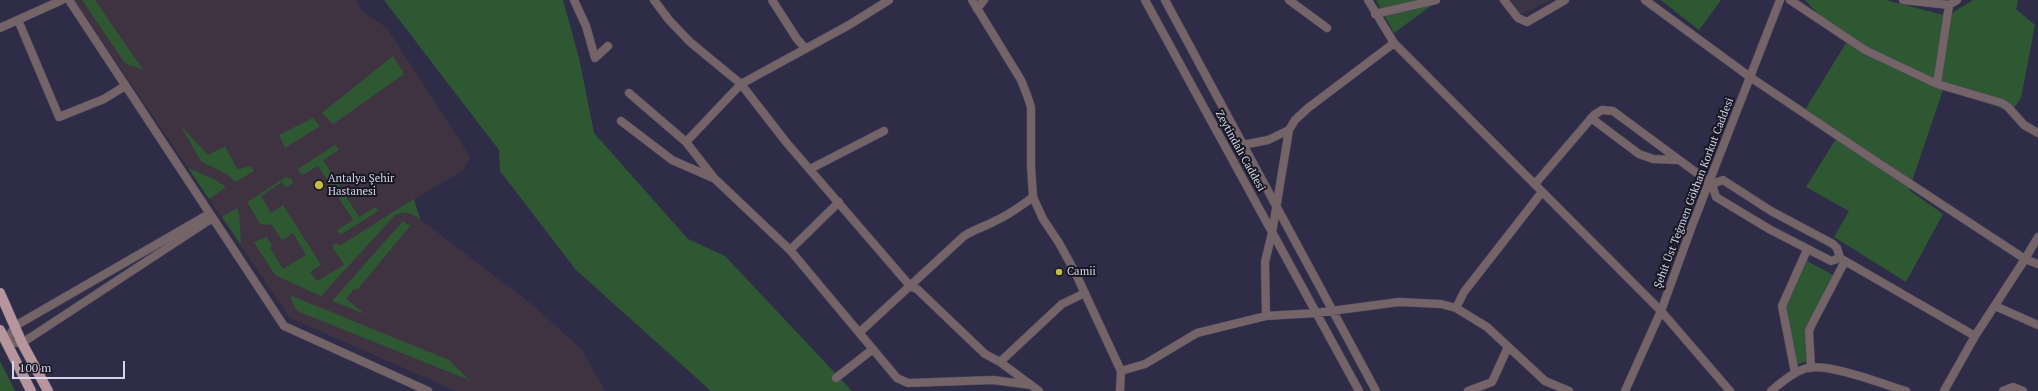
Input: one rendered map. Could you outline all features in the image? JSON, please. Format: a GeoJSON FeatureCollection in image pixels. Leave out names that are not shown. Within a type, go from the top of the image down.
{"type":"FeatureCollection","features":[{"type":"Feature","properties":{"kind":"main road"},"geometry":{"type":"LineString","coordinates":[[0,293],[22,343],[48,391]]}},
{"type":"Feature","properties":{"kind":"main road"},"geometry":{"type":"LineString","coordinates":[[0,330],[31,391]]}},
{"type":"Feature","properties":{"kind":"street"},"geometry":{"type":"LineString","coordinates":[[0,28],[62,0]]}},
{"type":"Feature","properties":{"kind":"street"},"geometry":{"type":"LineString","coordinates":[[69,0],[210,216],[284,326],[428,391]]}},
{"type":"Feature","properties":{"kind":"street"},"geometry":{"type":"LineString","coordinates":[[574,0],[586,26],[596,58],[608,46]]}},
{"type":"Feature","properties":{"kind":"street"},"geometry":{"type":"LineString","coordinates":[[654,0],[669,20],[690,42],[741,84],[810,169],[911,287],[918,290],[985,354],[1000,362],[1039,391]]}},
{"type":"Feature","properties":{"kind":"street"},"geometry":{"type":"LineString","coordinates":[[772,0],[797,39],[805,48]]}},
{"type":"Feature","properties":{"kind":"street"},"geometry":{"type":"LineString","coordinates":[[686,142],[741,84],[850,25],[889,0]]}},
{"type":"Feature","properties":{"kind":"street"},"geometry":{"type":"LineString","coordinates":[[972,0],[1020,80],[1031,106],[1031,166],[1033,197],[1043,219],[1059,243],[1085,293],[1121,371],[1120,391]]}},
{"type":"Feature","properties":{"kind":"street"},"geometry":{"type":"LineString","coordinates":[[977,8],[984,0]]}},
{"type":"Feature","properties":{"kind":"street","name":"Zeytindalı Caddesi"},"geometry":{"type":"LineString","coordinates":[[1145,0],[1358,391]]}},
{"type":"Feature","properties":{"kind":"street"},"geometry":{"type":"LineString","coordinates":[[1165,0],[1331,311],[1376,391]]}},
{"type":"Feature","properties":{"kind":"street"},"geometry":{"type":"LineString","coordinates":[[1289,0],[1327,28]]}},
{"type":"Feature","properties":{"kind":"street"},"geometry":{"type":"LineString","coordinates":[[1368,0],[1375,14],[1394,43],[1661,311],[1730,391]]}},
{"type":"Feature","properties":{"kind":"street"},"geometry":{"type":"LineString","coordinates":[[1375,14],[1436,0]]}},
{"type":"Feature","properties":{"kind":"street"},"geometry":{"type":"LineString","coordinates":[[1504,0],[1518,18],[1527,22],[1566,0]]}},
{"type":"Feature","properties":{"kind":"street"},"geometry":{"type":"LineString","coordinates":[[1644,0],[1750,77],[2025,258],[2038,264]]}},
{"type":"Feature","properties":{"kind":"street","name":"Şehit Üst Teğmen Gökhan Korkut Caddesi"},"geometry":{"type":"LineString","coordinates":[[1625,391],[1661,311],[1780,0]]}},
{"type":"Feature","properties":{"kind":"street"},"geometry":{"type":"LineString","coordinates":[[1790,0],[1865,50],[1937,84],[2002,103],[2008,107],[2024,125],[2038,134]]}},
{"type":"Feature","properties":{"kind":"street"},"geometry":{"type":"LineString","coordinates":[[1903,0],[1949,5],[1957,0]]}},
{"type":"Feature","properties":{"kind":"street"},"geometry":{"type":"LineString","coordinates":[[1937,84],[1949,5]]}},
{"type":"Feature","properties":{"kind":"street"},"geometry":{"type":"LineString","coordinates":[[18,20],[59,118],[104,98],[125,86]]}},
{"type":"Feature","properties":{"kind":"street"},"geometry":{"type":"LineString","coordinates":[[1266,316],[1265,262],[1272,233],[1289,130],[1295,120],[1308,108],[1394,43]]}},
{"type":"Feature","properties":{"kind":"street"},"geometry":{"type":"LineString","coordinates":[[629,93],[686,142],[714,178],[790,250],[897,378],[908,383],[993,380],[1032,385]]}},
{"type":"Feature","properties":{"kind":"street"},"geometry":{"type":"LineString","coordinates":[[1534,184],[1591,118],[1602,110],[1613,111],[1710,183],[1716,197],[1807,250],[1831,261],[1843,260],[1975,336]]}},
{"type":"Feature","properties":{"kind":"street"},"geometry":{"type":"LineString","coordinates":[[1591,118],[1639,154],[1653,159],[1679,160]]}},
{"type":"Feature","properties":{"kind":"street"},"geometry":{"type":"LineString","coordinates":[[621,121],[672,160],[714,178]]}},
{"type":"Feature","properties":{"kind":"street"},"geometry":{"type":"LineString","coordinates":[[1243,145],[1268,140],[1289,130]]}},
{"type":"Feature","properties":{"kind":"street"},"geometry":{"type":"LineString","coordinates":[[810,169],[884,131]]}},
{"type":"Feature","properties":{"kind":"street"},"geometry":{"type":"LineString","coordinates":[[1710,183],[1723,180],[1771,211],[1825,239],[1838,248],[1843,260],[1811,326],[1810,337],[1812,368]]}},
{"type":"Feature","properties":{"kind":"street"},"geometry":{"type":"LineString","coordinates":[[1456,308],[1464,292],[1542,192]]}},
{"type":"Feature","properties":{"kind":"street"},"geometry":{"type":"LineString","coordinates":[[860,332],[911,287],[928,268],[964,236],[977,228],[994,222],[1012,212],[1033,197]]}},
{"type":"Feature","properties":{"kind":"street"},"geometry":{"type":"LineString","coordinates":[[790,250],[839,202]]}},
{"type":"Feature","properties":{"kind":"street"},"geometry":{"type":"LineString","coordinates":[[210,216],[22,343],[6,342],[14,326],[210,216]]}},
{"type":"Feature","properties":{"kind":"street"},"geometry":{"type":"LineString","coordinates":[[1949,390],[1975,336],[2038,237]]}},
{"type":"Feature","properties":{"kind":"street"},"geometry":{"type":"LineString","coordinates":[[1795,373],[1782,306],[1807,250]]}},
{"type":"Feature","properties":{"kind":"street"},"geometry":{"type":"LineString","coordinates":[[1000,362],[1062,304],[1085,293]]}},
{"type":"Feature","properties":{"kind":"street"},"geometry":{"type":"LineString","coordinates":[[1121,371],[1145,364],[1197,333],[1266,316],[1316,313],[1398,302],[1441,304],[1456,308],[1487,327],[1545,381],[1569,391]]}},
{"type":"Feature","properties":{"kind":"street"},"geometry":{"type":"LineString","coordinates":[[1995,306],[2038,325]]}},
{"type":"Feature","properties":{"kind":"street"},"geometry":{"type":"LineString","coordinates":[[1468,391],[1492,382],[1508,347]]}},
{"type":"Feature","properties":{"kind":"street"},"geometry":{"type":"LineString","coordinates":[[836,378],[873,349]]}},
{"type":"Feature","properties":{"kind":"street"},"geometry":{"type":"LineString","coordinates":[[1771,391],[1795,373],[1812,368],[1838,371],[1906,391]]}},
{"type":"Feature","properties":{"kind":"street"},"geometry":{"type":"LineString","coordinates":[[2003,391],[2013,387],[2023,391]]}},
{"type":"Feature","properties":{"kind":"shaded area","name":"Antalya Şehir Hastanesi"},"geometry":{"type":"Polygon","coordinates":[[[74,0],[356,0],[363,12],[387,28],[471,158],[462,171],[414,199],[420,219],[534,306],[582,350],[605,391],[456,391],[290,318],[74,0]]]}},
{"type":"Feature","properties":{"kind":"shaded area"},"geometry":{"type":"Polygon","coordinates":[[[1511,0],[1550,0],[1525,13],[1519,13],[1511,0]]]}},
{"type":"Feature","properties":{"kind":"green space"},"geometry":{"type":"Polygon","coordinates":[[[82,0],[95,0],[143,70],[125,63],[82,0]]]}},
{"type":"Feature","properties":{"kind":"green space"},"geometry":{"type":"Polygon","coordinates":[[[384,0],[563,0],[579,58],[594,133],[688,239],[725,256],[852,391],[711,391],[576,270],[500,171],[499,150],[384,0]]]}},
{"type":"Feature","properties":{"kind":"green space"},"geometry":{"type":"Polygon","coordinates":[[[1376,0],[1439,0],[1394,33],[1376,0]]]}},
{"type":"Feature","properties":{"kind":"green space"},"geometry":{"type":"Polygon","coordinates":[[[1661,0],[1721,0],[1699,30],[1661,0]]]}},
{"type":"Feature","properties":{"kind":"green space"},"geometry":{"type":"Polygon","coordinates":[[[1805,0],[1886,0],[1947,16],[1973,0],[2018,0],[2016,9],[2035,25],[2021,98],[2011,112],[1944,87],[1909,190],[1943,214],[1906,282],[1834,237],[1849,211],[1806,187],[1837,137],[1803,113],[1846,43],[1805,0]]]}},
{"type":"Feature","properties":{"kind":"green space"},"geometry":{"type":"Polygon","coordinates":[[[393,56],[404,74],[333,124],[322,113],[393,56]]]}},
{"type":"Feature","properties":{"kind":"green space"},"geometry":{"type":"Polygon","coordinates":[[[313,118],[320,126],[285,148],[279,135],[313,118]]]}},
{"type":"Feature","properties":{"kind":"green space"},"geometry":{"type":"Polygon","coordinates":[[[180,125],[208,155],[225,146],[237,169],[251,166],[254,171],[235,182],[228,175],[201,161],[180,125]]]}},
{"type":"Feature","properties":{"kind":"green space"},"geometry":{"type":"Polygon","coordinates":[[[335,145],[339,150],[323,160],[359,217],[375,207],[378,211],[340,235],[337,230],[353,220],[318,166],[302,175],[298,169],[335,145]]]}},
{"type":"Feature","properties":{"kind":"green space"},"geometry":{"type":"Polygon","coordinates":[[[188,168],[216,180],[226,187],[209,199],[188,168]]]}},
{"type":"Feature","properties":{"kind":"green space"},"geometry":{"type":"Polygon","coordinates":[[[286,177],[291,179],[293,183],[286,188],[282,182],[261,196],[271,213],[283,205],[321,265],[310,272],[317,281],[344,265],[332,246],[335,244],[341,245],[414,199],[420,219],[408,213],[395,215],[321,296],[275,275],[254,242],[267,237],[272,246],[270,248],[283,269],[306,255],[293,233],[282,240],[272,225],[260,224],[247,202],[286,177]]]}},
{"type":"Feature","properties":{"kind":"green space"},"geometry":{"type":"Polygon","coordinates":[[[237,208],[239,212],[241,245],[222,217],[237,208]]]}},
{"type":"Feature","properties":{"kind":"green space"},"geometry":{"type":"Polygon","coordinates":[[[403,221],[410,226],[357,290],[354,289],[346,299],[365,314],[332,301],[403,221]]]}},
{"type":"Feature","properties":{"kind":"green space"},"geometry":{"type":"Polygon","coordinates":[[[1807,261],[1833,275],[1806,329],[1807,361],[1796,365],[1785,310],[1787,301],[1807,261]]]}},
{"type":"Feature","properties":{"kind":"green space"},"geometry":{"type":"Polygon","coordinates":[[[292,296],[449,360],[469,380],[297,311],[290,297],[292,296]]]}},
{"type":"Feature","properties":{"kind":"green space"},"geometry":{"type":"Polygon","coordinates":[[[0,361],[15,391],[0,391],[0,361]]]}},
{"type":"Feature","properties":{"kind":"place","name":"Antalya Şehir Hastanesi"},"geometry":{"type":"Point","coordinates":[319,185]}},
{"type":"Feature","properties":{"kind":"place","name":"Camii"},"geometry":{"type":"Point","coordinates":[1059,272]}}]}
